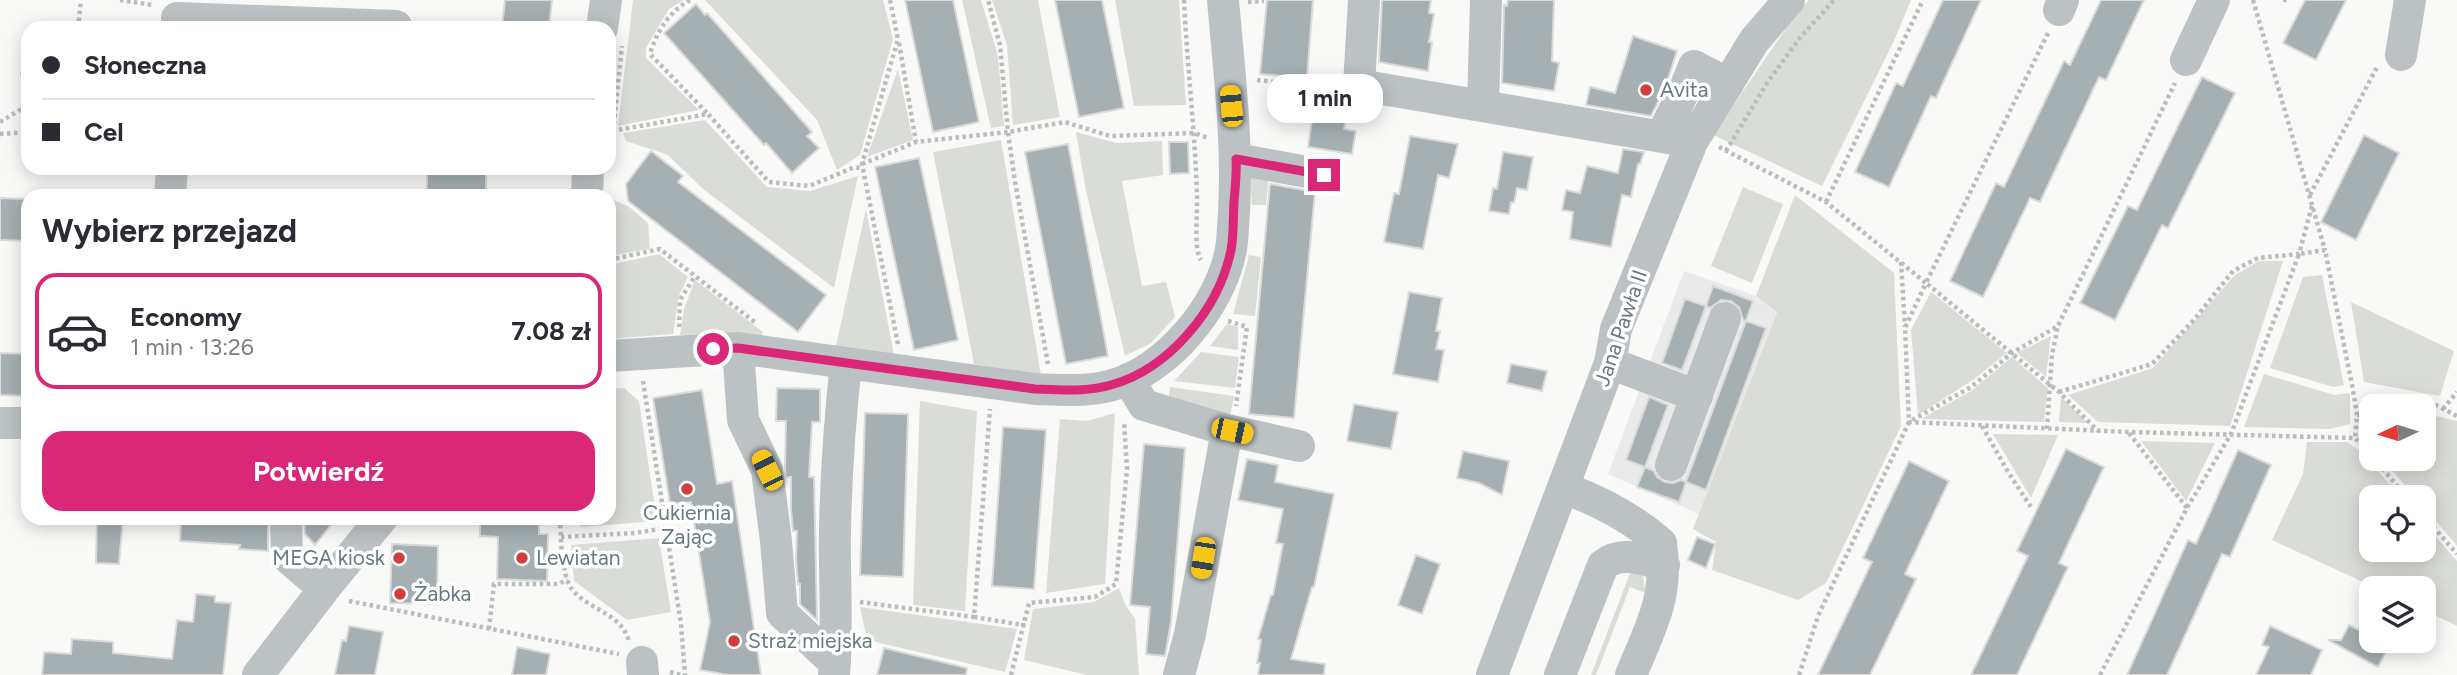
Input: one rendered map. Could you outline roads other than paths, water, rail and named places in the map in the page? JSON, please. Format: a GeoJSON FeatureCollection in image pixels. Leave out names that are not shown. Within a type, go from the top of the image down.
{"type":"FeatureCollection","features":[{"type":"Feature","properties":{"kind":"street"},"geometry":{"type":"LineString","coordinates":[[606,0],[610,21]]}},
{"type":"Feature","properties":{"kind":"street"},"geometry":{"type":"LineString","coordinates":[[616,356],[738,348],[1035,389],[1073,390],[1109,386],[1128,379],[1173,351],[1204,313],[1219,286],[1231,250],[1236,159],[1223,0]]}},
{"type":"Feature","properties":{"kind":"street"},"geometry":{"type":"LineString","coordinates":[[1364,0],[1359,85],[1704,144]]}},
{"type":"Feature","properties":{"kind":"street"},"geometry":{"type":"LineString","coordinates":[[1483,106],[1486,0]]}},
{"type":"Feature","properties":{"kind":"street","name":"Jana Pawła II"},"geometry":{"type":"LineString","coordinates":[[1492,675],[1611,363],[1616,330],[1704,144],[1728,84],[1754,41],[1789,0]]}},
{"type":"Feature","properties":{"kind":"street"},"geometry":{"type":"LineString","coordinates":[[2186,60],[2214,0]]}},
{"type":"Feature","properties":{"kind":"street"},"geometry":{"type":"LineString","coordinates":[[2401,55],[2410,0]]}},
{"type":"Feature","properties":{"kind":"street"},"geometry":{"type":"LineString","coordinates":[[174,13],[311,21]]}},
{"type":"Feature","properties":{"kind":"street"},"geometry":{"type":"LineString","coordinates":[[1661,137],[1694,65],[1728,84]]}},
{"type":"Feature","properties":{"kind":"street"},"geometry":{"type":"LineString","coordinates":[[1236,159],[1324,175]]}},
{"type":"Feature","properties":{"kind":"street"},"geometry":{"type":"LineString","coordinates":[[1671,465],[1725,318]]}},
{"type":"Feature","properties":{"kind":"street"},"geometry":{"type":"LineString","coordinates":[[738,348],[743,420],[767,470],[782,613],[835,669]]}},
{"type":"Feature","properties":{"kind":"street"},"geometry":{"type":"LineString","coordinates":[[835,669],[835,531],[839,429],[846,363]]}},
{"type":"Feature","properties":{"kind":"street"},"geometry":{"type":"LineString","coordinates":[[1611,363],[1697,396]]}},
{"type":"Feature","properties":{"kind":"street"},"geometry":{"type":"LineString","coordinates":[[1128,379],[1144,405],[1229,431],[1299,446]]}},
{"type":"Feature","properties":{"kind":"street"},"geometry":{"type":"LineString","coordinates":[[0,423],[21,423]]}},
{"type":"Feature","properties":{"kind":"street"},"geometry":{"type":"LineString","coordinates":[[1179,675],[1190,634],[1229,431]]}},
{"type":"Feature","properties":{"kind":"street"},"geometry":{"type":"LineString","coordinates":[[1564,488],[1599,500],[1641,526],[1661,543],[1664,565],[1660,603],[1631,675]]}},
{"type":"Feature","properties":{"kind":"street"},"geometry":{"type":"LineString","coordinates":[[286,525],[287,557],[331,593]]}},
{"type":"Feature","properties":{"kind":"street"},"geometry":{"type":"LineString","coordinates":[[258,675],[331,593],[377,525]]}},
{"type":"Feature","properties":{"kind":"street"},"geometry":{"type":"LineString","coordinates":[[1560,675],[1603,565],[1612,558],[1622,556],[1664,565]]}},
{"type":"Feature","properties":{"kind":"place","name":"Avita"},"geometry":{"type":"Point","coordinates":[1646,90]}},
{"type":"Feature","properties":{"kind":"place","name":"Cukiernia Zając"},"geometry":{"type":"Point","coordinates":[687,489]}},
{"type":"Feature","properties":{"kind":"place","name":"MEGA kiosk"},"geometry":{"type":"Point","coordinates":[399,558]}},
{"type":"Feature","properties":{"kind":"place","name":"Lewiatan"},"geometry":{"type":"Point","coordinates":[522,558]}},
{"type":"Feature","properties":{"kind":"place","name":"Żabka"},"geometry":{"type":"Point","coordinates":[400,594]}},
{"type":"Feature","properties":{"kind":"place","name":"Straż miejska"},"geometry":{"type":"Point","coordinates":[734,641]}}]}
